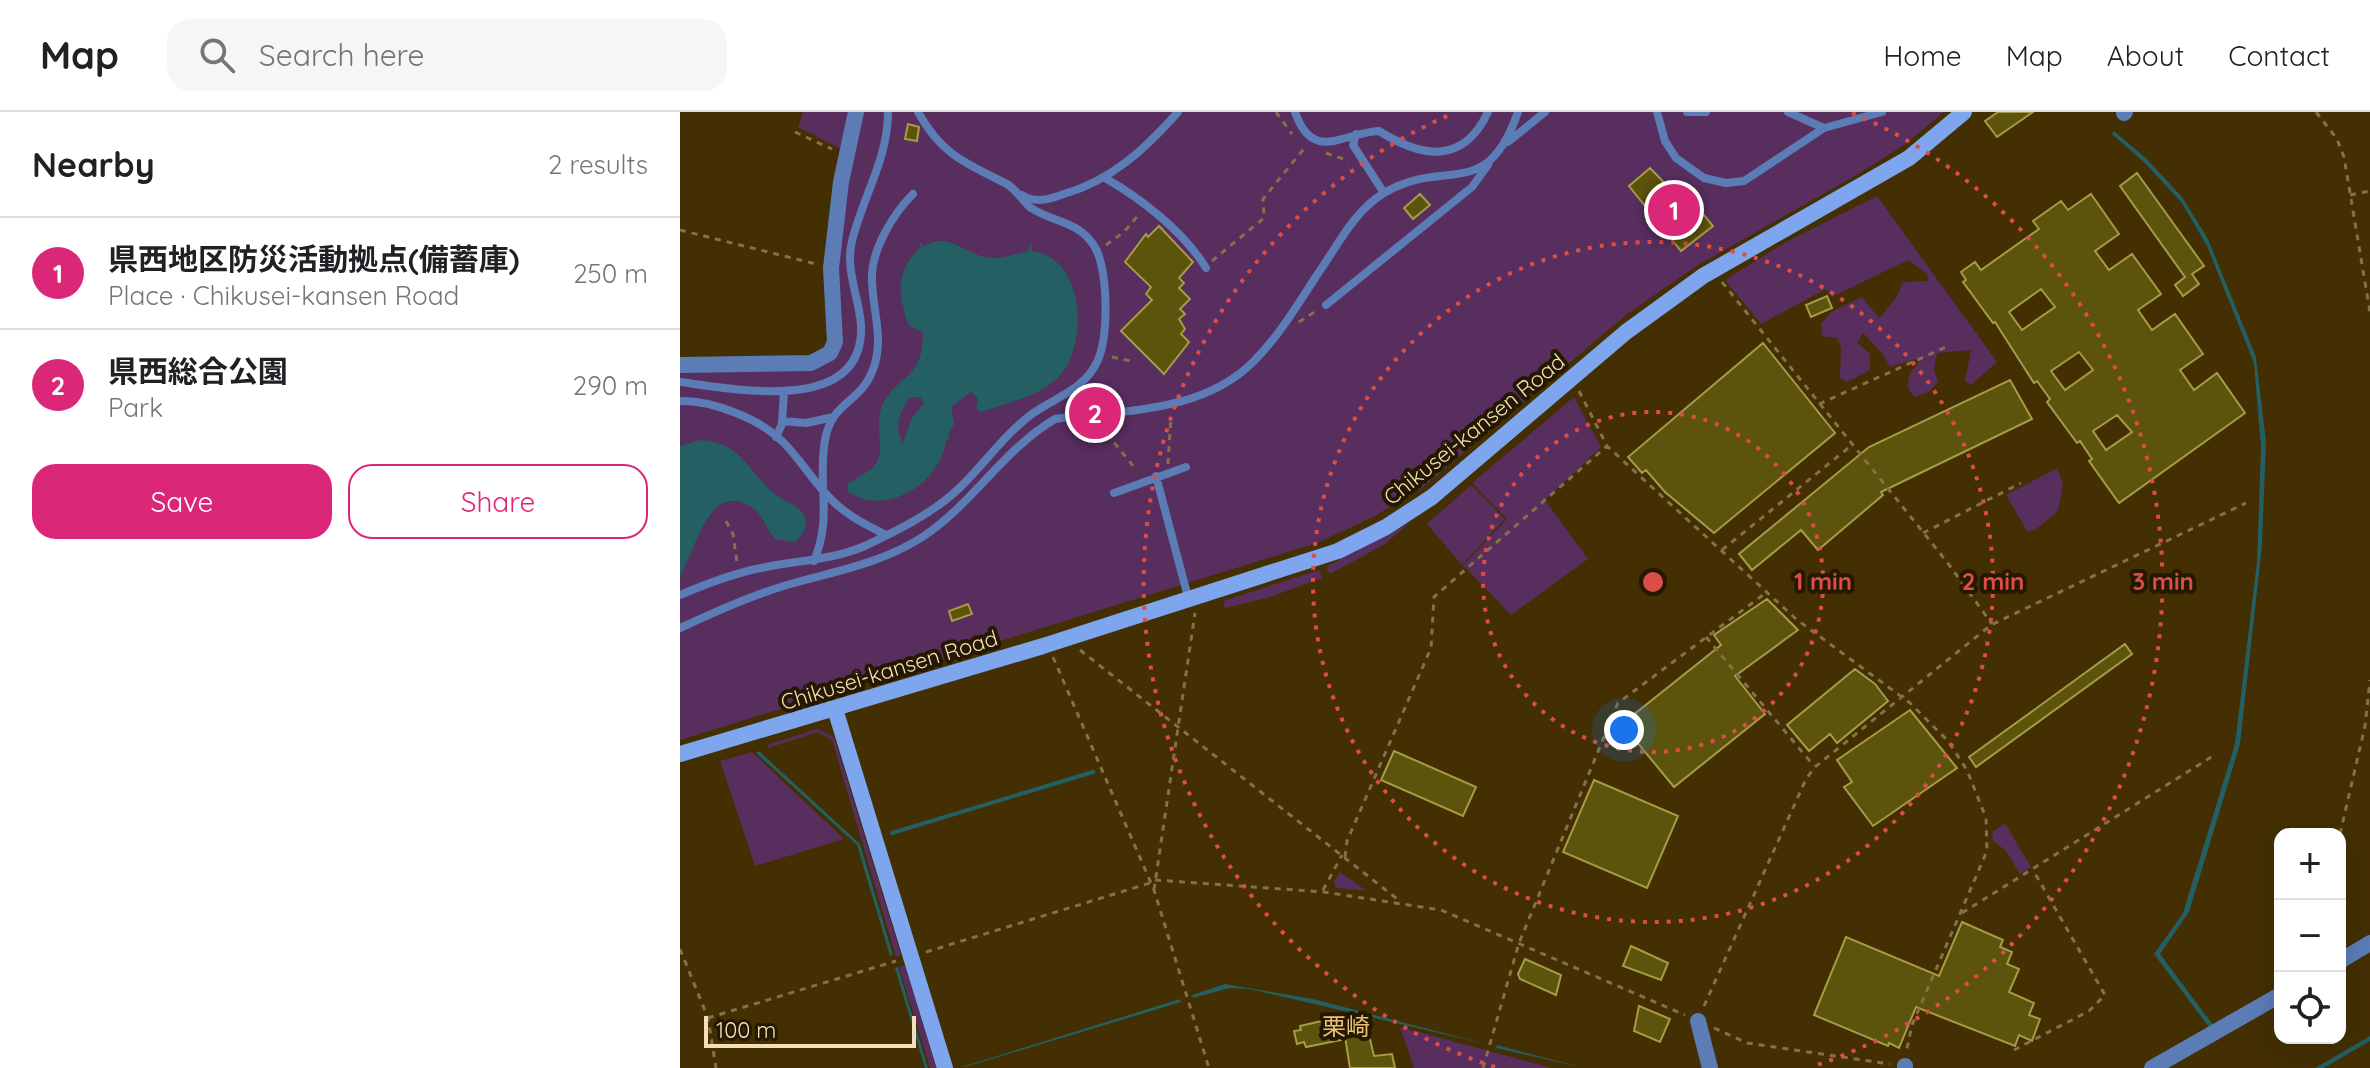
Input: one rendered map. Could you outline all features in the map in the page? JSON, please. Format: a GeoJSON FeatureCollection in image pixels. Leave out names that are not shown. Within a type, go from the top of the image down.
{"type":"FeatureCollection","features":[{"type":"Feature","properties":{"kind":"street"},"geometry":{"type":"LineString","coordinates":[[680,365],[811,363],[830,353],[835,342],[831,268],[856,112]]}},
{"type":"Feature","properties":{"kind":"street","name":"Chikusei-kansen Road"},"geometry":{"type":"LineString","coordinates":[[680,754],[835,709],[1338,551],[1404,517],[1626,332],[1713,271],[1909,158],[1964,112]]}},
{"type":"Feature","properties":{"kind":"street"},"geometry":{"type":"LineString","coordinates":[[835,709],[945,1068]]}},
{"type":"Feature","properties":{"kind":"street"},"geometry":{"type":"LineString","coordinates":[[2346,957],[2370,943]]}},
{"type":"Feature","properties":{"kind":"street"},"geometry":{"type":"LineString","coordinates":[[2152,1068],[2274,998]]}},
{"type":"Feature","properties":{"kind":"street"},"geometry":{"type":"LineString","coordinates":[[1698,1021],[1710,1068]]}},
{"type":"Feature","properties":{"kind":"lane"},"geometry":{"type":"LineString","coordinates":[[680,382],[806,390],[837,377],[851,365],[860,349],[861,324],[850,274],[852,243],[879,169],[888,131],[888,112]]}},
{"type":"Feature","properties":{"kind":"lane"},"geometry":{"type":"LineString","coordinates":[[680,595],[738,574],[814,561],[868,544],[915,519],[957,491],[1032,414],[1082,383],[1100,354],[1105,319],[1097,254],[1086,235],[1069,222],[1032,208],[1008,184],[981,174],[955,158],[926,127],[918,112]]}},
{"type":"Feature","properties":{"kind":"lane"},"geometry":{"type":"LineString","coordinates":[[1015,191],[1030,200],[1044,200],[1105,178],[1158,135],[1178,112]]}},
{"type":"Feature","properties":{"kind":"lane"},"geometry":{"type":"LineString","coordinates":[[1295,112],[1305,133],[1315,139],[1333,142],[1356,134],[1379,131],[1406,148],[1428,154],[1444,152],[1471,138],[1488,112]]}},
{"type":"Feature","properties":{"kind":"lane"},"geometry":{"type":"LineString","coordinates":[[1508,142],[1518,112]]}},
{"type":"Feature","properties":{"kind":"lane"},"geometry":{"type":"LineString","coordinates":[[1326,305],[1472,187],[1508,142],[1545,112]]}},
{"type":"Feature","properties":{"kind":"lane"},"geometry":{"type":"LineString","coordinates":[[1657,112],[1665,141],[1676,158],[1704,178],[1726,183],[1744,181],[1824,128],[1882,112]]}},
{"type":"Feature","properties":{"kind":"lane"},"geometry":{"type":"LineString","coordinates":[[1687,112],[1706,112]]}},
{"type":"Feature","properties":{"kind":"lane"},"geometry":{"type":"LineString","coordinates":[[1788,112],[1824,128]]}},
{"type":"Feature","properties":{"kind":"lane"},"geometry":{"type":"LineString","coordinates":[[1356,134],[1353,145],[1384,193]]}},
{"type":"Feature","properties":{"kind":"lane"},"geometry":{"type":"LineString","coordinates":[[680,628],[754,595],[843,572],[908,545],[959,510],[1038,429],[1055,419],[1172,404],[1227,383],[1253,362],[1359,213],[1384,193],[1410,183],[1488,165]]}},
{"type":"Feature","properties":{"kind":"lane"},"geometry":{"type":"LineString","coordinates":[[1105,178],[1145,206],[1198,255],[1206,268]]}},
{"type":"Feature","properties":{"kind":"lane"},"geometry":{"type":"LineString","coordinates":[[782,421],[806,423],[829,418],[857,394],[872,372],[879,333],[872,271],[890,223],[913,194]]}},
{"type":"Feature","properties":{"kind":"lane"},"geometry":{"type":"LineString","coordinates":[[776,437],[782,421],[784,391]]}},
{"type":"Feature","properties":{"kind":"lane"},"geometry":{"type":"LineString","coordinates":[[680,401],[715,406],[776,437],[823,491],[848,513],[884,534]]}},
{"type":"Feature","properties":{"kind":"lane"},"geometry":{"type":"LineString","coordinates":[[814,561],[826,524],[821,465],[829,418]]}},
{"type":"Feature","properties":{"kind":"lane"},"geometry":{"type":"LineString","coordinates":[[1114,493],[1186,467]]}},
{"type":"Feature","properties":{"kind":"lane"},"geometry":{"type":"LineString","coordinates":[[1156,476],[1189,597]]}},
{"type":"Feature","properties":{"kind":"path"},"geometry":{"type":"LineString","coordinates":[[2316,112],[2337,139],[2344,157],[2370,312]]}},
{"type":"Feature","properties":{"kind":"path"},"geometry":{"type":"LineString","coordinates":[[795,132],[847,157]]}},
{"type":"Feature","properties":{"kind":"path"},"geometry":{"type":"LineString","coordinates":[[1206,268],[1225,247],[1239,242],[1264,218],[1263,199],[1306,146]]}},
{"type":"Feature","properties":{"kind":"path"},"geometry":{"type":"LineString","coordinates":[[2350,195],[2370,191]]}},
{"type":"Feature","properties":{"kind":"path"},"geometry":{"type":"LineString","coordinates":[[1097,254],[1124,232],[1145,206]]}},
{"type":"Feature","properties":{"kind":"path"},"geometry":{"type":"LineString","coordinates":[[680,230],[831,268]]}},
{"type":"Feature","properties":{"kind":"path"},"geometry":{"type":"LineString","coordinates":[[1713,271],[1992,624]]}},
{"type":"Feature","properties":{"kind":"path"},"geometry":{"type":"LineString","coordinates":[[1819,404],[1946,347]]}},
{"type":"Feature","properties":{"kind":"path"},"geometry":{"type":"LineString","coordinates":[[1100,354],[1131,361]]}},
{"type":"Feature","properties":{"kind":"path"},"geometry":{"type":"LineString","coordinates":[[1155,880],[1322,892],[1441,910],[1747,1043],[1905,1067],[1912,1025],[1987,851],[1986,818],[1967,770],[1948,741],[1910,703],[1806,628],[1607,446],[1577,387]]}},
{"type":"Feature","properties":{"kind":"path"},"geometry":{"type":"LineString","coordinates":[[1168,464],[1172,404]]}},
{"type":"Feature","properties":{"kind":"path"},"geometry":{"type":"LineString","coordinates":[[1092,414],[1134,467]]}},
{"type":"Feature","properties":{"kind":"path"},"geometry":{"type":"LineString","coordinates":[[1722,550],[1852,445]]}},
{"type":"Feature","properties":{"kind":"path"},"geometry":{"type":"LineString","coordinates":[[1322,892],[1344,856],[1347,841],[1431,648],[1434,597],[1607,446]]}},
{"type":"Feature","properties":{"kind":"path"},"geometry":{"type":"LineString","coordinates":[[1923,533],[2021,483]]}},
{"type":"Feature","properties":{"kind":"path"},"geometry":{"type":"LineString","coordinates":[[1698,1021],[1806,779],[1815,767],[1992,624],[2246,503]]}},
{"type":"Feature","properties":{"kind":"path"},"geometry":{"type":"LineString","coordinates":[[726,521],[733,534],[738,574]]}},
{"type":"Feature","properties":{"kind":"path"},"geometry":{"type":"LineString","coordinates":[[1483,1068],[1519,943],[1603,747],[1612,712],[1618,703],[1767,592]]}},
{"type":"Feature","properties":{"kind":"path"},"geometry":{"type":"LineString","coordinates":[[1154,890],[1197,617],[1189,597]]}},
{"type":"Feature","properties":{"kind":"path"},"geometry":{"type":"LineString","coordinates":[[1706,637],[1815,767]]}},
{"type":"Feature","properties":{"kind":"path"},"geometry":{"type":"LineString","coordinates":[[1077,647],[1401,902]]}},
{"type":"Feature","properties":{"kind":"path"},"geometry":{"type":"LineString","coordinates":[[1052,654],[1154,890],[1209,1068]]}},
{"type":"Feature","properties":{"kind":"path"},"geometry":{"type":"LineString","coordinates":[[2341,828],[2365,726],[2370,680]]}},
{"type":"Feature","properties":{"kind":"path"},"geometry":{"type":"LineString","coordinates":[[1961,914],[2213,756]]}},
{"type":"Feature","properties":{"kind":"path"},"geometry":{"type":"LineString","coordinates":[[2014,1050],[2035,1043],[2089,1011],[2105,995],[2033,869]]}},
{"type":"Feature","properties":{"kind":"path"},"geometry":{"type":"LineString","coordinates":[[708,1018],[1150,883]]}},
{"type":"Feature","properties":{"kind":"path"},"geometry":{"type":"LineString","coordinates":[[680,949],[708,1018],[716,1068]]}},
{"type":"Feature","properties":{"kind":"shaded area"},"geometry":{"type":"Polygon","coordinates":[[[803,112],[852,112],[843,150],[798,127],[803,112]]]}},
{"type":"Feature","properties":{"kind":"shaded area"},"geometry":{"type":"Polygon","coordinates":[[[861,112],[1944,112],[1907,143],[1698,265],[1626,315],[1422,488],[1373,517],[1317,543],[680,740],[680,370],[834,360],[836,259],[861,112]]]}},
{"type":"Feature","properties":{"kind":"shaded area"},"geometry":{"type":"Polygon","coordinates":[[[1877,196],[1997,362],[1971,385],[1965,381],[1971,350],[1937,353],[1934,370],[1938,382],[1929,392],[1914,397],[1908,388],[1909,375],[1918,363],[1915,359],[1890,367],[1883,354],[1863,333],[1857,342],[1870,354],[1870,370],[1847,382],[1840,378],[1841,348],[1837,338],[1822,336],[1821,324],[1831,312],[1862,297],[1879,318],[1896,298],[1903,282],[1928,281],[1927,274],[1908,260],[1832,297],[1826,289],[1761,324],[1725,280],[1786,242],[1877,196]]]}},
{"type":"Feature","properties":{"kind":"shaded area"},"geometry":{"type":"Polygon","coordinates":[[[1574,397],[1601,447],[1545,500],[1588,559],[1511,615],[1463,565],[1507,519],[1472,483],[1574,397]]]}},
{"type":"Feature","properties":{"kind":"shaded area"},"geometry":{"type":"Polygon","coordinates":[[[2057,468],[2063,484],[2058,511],[2035,530],[2027,531],[2006,495],[2057,468]]]}},
{"type":"Feature","properties":{"kind":"shaded area"},"geometry":{"type":"Polygon","coordinates":[[[1471,485],[1505,519],[1462,565],[1427,524],[1471,485]]]}},
{"type":"Feature","properties":{"kind":"shaded area"},"geometry":{"type":"Polygon","coordinates":[[[1411,522],[1385,544],[1330,574],[1326,567],[1411,522]]]}},
{"type":"Feature","properties":{"kind":"shaded area"},"geometry":{"type":"Polygon","coordinates":[[[1319,570],[1322,578],[1267,598],[1225,608],[1223,601],[1319,570]]]}},
{"type":"Feature","properties":{"kind":"shaded area"},"geometry":{"type":"Polygon","coordinates":[[[817,729],[834,737],[901,955],[896,957],[832,740],[818,732],[768,748],[767,745],[817,729]]]}},
{"type":"Feature","properties":{"kind":"shaded area"},"geometry":{"type":"Polygon","coordinates":[[[752,752],[844,839],[755,866],[720,761],[752,752]]]}},
{"type":"Feature","properties":{"kind":"shaded area"},"geometry":{"type":"Polygon","coordinates":[[[2005,823],[2031,867],[2020,874],[2006,851],[1993,841],[1992,832],[2005,823]]]}},
{"type":"Feature","properties":{"kind":"shaded area"},"geometry":{"type":"Polygon","coordinates":[[[1340,872],[1367,891],[1336,888],[1334,882],[1340,872]]]}},
{"type":"Feature","properties":{"kind":"shaded area"},"geometry":{"type":"Polygon","coordinates":[[[905,965],[936,1068],[930,1068],[899,967],[905,965]]]}},
{"type":"Feature","properties":{"kind":"shaded area"},"geometry":{"type":"Polygon","coordinates":[[[1400,1027],[1552,1068],[1414,1068],[1400,1027]]]}},
{"type":"Feature","properties":{"kind":"water"},"geometry":{"type":"Polygon","coordinates":[[[2114,131],[2147,159],[2182,197],[2208,239],[2256,357],[2266,442],[2262,546],[2240,744],[2189,912],[2160,954],[2213,1025],[2209,1027],[2154,954],[2183,913],[2235,744],[2257,562],[2261,447],[2254,363],[2207,246],[2182,203],[2145,163],[2112,134],[2114,131]]]}},
{"type":"Feature","properties":{"kind":"water"},"geometry":{"type":"Polygon","coordinates":[[[918,240],[924,246],[933,242],[948,242],[984,257],[995,258],[1028,251],[1031,241],[1032,251],[1049,257],[1062,268],[1071,284],[1078,321],[1076,341],[1062,373],[1036,393],[981,412],[976,409],[978,399],[971,392],[951,407],[954,424],[948,435],[950,439],[946,440],[934,470],[923,482],[895,498],[879,501],[863,499],[848,492],[847,485],[877,462],[882,406],[888,395],[914,368],[922,348],[923,332],[909,326],[901,294],[906,265],[921,247],[918,240]],[[910,397],[901,414],[898,431],[903,443],[912,418],[924,403],[920,397],[910,397]]]}},
{"type":"Feature","properties":{"kind":"water"},"geometry":{"type":"Polygon","coordinates":[[[700,440],[719,443],[731,449],[773,492],[802,512],[806,527],[795,542],[775,539],[754,509],[739,501],[726,502],[715,509],[706,521],[680,576],[680,446],[700,440]]]}},
{"type":"Feature","properties":{"kind":"water"},"geometry":{"type":"Polygon","coordinates":[[[759,751],[860,844],[893,955],[890,956],[857,845],[756,753],[759,751]]]}},
{"type":"Feature","properties":{"kind":"water"},"geometry":{"type":"Polygon","coordinates":[[[898,967],[928,1068],[925,1068],[895,968],[898,967]]]}},
{"type":"Feature","properties":{"kind":"water"},"geometry":{"type":"Polygon","coordinates":[[[1225,984],[1313,999],[1486,1044],[1250,989],[1230,988],[1193,998],[1192,995],[1225,984]]]}},
{"type":"Feature","properties":{"kind":"water"},"geometry":{"type":"Polygon","coordinates":[[[1180,999],[1181,1002],[965,1067],[965,1066],[1180,999]]]}},
{"type":"Feature","properties":{"kind":"water"},"geometry":{"type":"Polygon","coordinates":[[[2370,1036],[2370,1041],[2324,1068],[2315,1068],[2370,1036]]]}},
{"type":"Feature","properties":{"kind":"water"},"geometry":{"type":"Polygon","coordinates":[[[1497,1045],[1584,1068],[1496,1048],[1497,1045]]]}},
{"type":"Feature","properties":{"kind":"building"},"geometry":{"type":"Polygon","coordinates":[[[1998,112],[2033,112],[1997,137],[1985,121],[1998,112]]]}},
{"type":"Feature","properties":{"kind":"building"},"geometry":{"type":"Polygon","coordinates":[[[908,124],[919,127],[917,141],[905,139],[908,124]]]}},
{"type":"Feature","properties":{"kind":"building"},"geometry":{"type":"Polygon","coordinates":[[[1650,168],[1674,193],[1681,187],[1713,226],[1681,251],[1629,186],[1650,168]]]}},
{"type":"Feature","properties":{"kind":"building"},"geometry":{"type":"Polygon","coordinates":[[[2137,173],[2204,266],[2192,274],[2199,284],[2183,296],[2175,285],[2185,277],[2120,186],[2137,173]]]}},
{"type":"Feature","properties":{"kind":"building"},"geometry":{"type":"Polygon","coordinates":[[[1420,194],[1430,205],[1413,219],[1404,208],[1420,194]]]}},
{"type":"Feature","properties":{"kind":"building"},"geometry":{"type":"Polygon","coordinates":[[[2091,194],[2119,234],[2095,251],[2109,270],[2132,254],[2161,294],[2138,310],[2152,330],[2175,314],[2203,354],[2180,370],[2194,390],[2217,373],[2245,413],[2119,503],[2089,461],[2092,459],[2080,441],[2077,443],[2047,402],[2050,399],[2037,381],[2034,383],[1995,322],[1963,282],[1966,280],[1961,272],[1975,262],[1981,270],[2039,229],[2033,221],[2061,201],[2068,210],[2091,194]],[[2041,289],[2009,312],[2022,330],[2055,307],[2041,289]],[[2079,352],[2051,371],[2065,390],[2093,370],[2079,352]],[[2117,415],[2093,431],[2106,450],[2132,432],[2117,415]]]}},
{"type":"Feature","properties":{"kind":"building"},"geometry":{"type":"Polygon","coordinates":[[[1159,226],[1193,262],[1179,278],[1184,283],[1179,288],[1190,299],[1180,309],[1185,314],[1179,319],[1185,329],[1181,334],[1189,342],[1164,374],[1121,331],[1152,300],[1146,294],[1151,287],[1125,262],[1146,234],[1148,237],[1159,226]]]}},
{"type":"Feature","properties":{"kind":"building"},"geometry":{"type":"Polygon","coordinates":[[[1827,296],[1832,308],[1811,317],[1806,305],[1827,296]]]}},
{"type":"Feature","properties":{"kind":"building"},"geometry":{"type":"Polygon","coordinates":[[[1763,343],[1835,433],[1714,533],[1665,492],[1646,470],[1642,473],[1628,457],[1763,343]]]}},
{"type":"Feature","properties":{"kind":"building"},"geometry":{"type":"Polygon","coordinates":[[[2010,380],[2032,419],[1881,492],[1883,495],[1818,550],[1801,530],[1752,570],[1739,554],[1869,447],[2010,380]]]}},
{"type":"Feature","properties":{"kind":"building"},"geometry":{"type":"Polygon","coordinates":[[[1767,599],[1798,630],[1735,676],[1765,714],[1674,787],[1622,724],[1721,645],[1714,635],[1767,599]]]}},
{"type":"Feature","properties":{"kind":"building"},"geometry":{"type":"Polygon","coordinates":[[[968,604],[972,614],[952,621],[949,611],[968,604]]]}},
{"type":"Feature","properties":{"kind":"building"},"geometry":{"type":"Polygon","coordinates":[[[2125,644],[2132,654],[1976,767],[1969,757],[2125,644]]]}},
{"type":"Feature","properties":{"kind":"building"},"geometry":{"type":"Polygon","coordinates":[[[1855,669],[1875,684],[1888,701],[1837,743],[1830,734],[1809,751],[1787,725],[1855,669]]]}},
{"type":"Feature","properties":{"kind":"building"},"geometry":{"type":"Polygon","coordinates":[[[1910,710],[1957,768],[1873,826],[1844,787],[1852,782],[1837,760],[1910,710]]]}},
{"type":"Feature","properties":{"kind":"building"},"geometry":{"type":"Polygon","coordinates":[[[1394,751],[1476,787],[1463,816],[1381,780],[1394,751]]]}},
{"type":"Feature","properties":{"kind":"building"},"geometry":{"type":"Polygon","coordinates":[[[1594,780],[1678,816],[1647,888],[1563,852],[1594,780]]]}},
{"type":"Feature","properties":{"kind":"building"},"geometry":{"type":"Polygon","coordinates":[[[1962,922],[2003,940],[2000,947],[2012,952],[2007,964],[2019,969],[2009,992],[2034,1003],[2029,1015],[2040,1019],[2032,1041],[2019,1035],[2015,1046],[1916,1007],[1899,1048],[1814,1015],[1846,937],[1939,976],[1962,922]]]}},
{"type":"Feature","properties":{"kind":"building"},"geometry":{"type":"Polygon","coordinates":[[[1631,946],[1668,963],[1661,980],[1623,966],[1631,946]]]}},
{"type":"Feature","properties":{"kind":"building"},"geometry":{"type":"Polygon","coordinates":[[[1525,959],[1561,975],[1556,995],[1520,979],[1518,974],[1525,959]]]}},
{"type":"Feature","properties":{"kind":"building"},"geometry":{"type":"Polygon","coordinates":[[[1639,1006],[1670,1019],[1660,1042],[1634,1031],[1639,1006]]]}},
{"type":"Feature","properties":{"kind":"building"},"geometry":{"type":"Polygon","coordinates":[[[1336,1019],[1341,1040],[1306,1047],[1304,1042],[1297,1044],[1294,1031],[1301,1030],[1300,1026],[1336,1019]]]}},
{"type":"Feature","properties":{"kind":"building"},"geometry":{"type":"Polygon","coordinates":[[[1368,1031],[1374,1056],[1392,1054],[1395,1068],[1350,1068],[1345,1037],[1368,1031]]]}},
{"type":"Feature","properties":{"kind":"waterway"},"geometry":{"type":"LineString","coordinates":[[892,833],[1093,772]]}},
{"type":"Feature","properties":{"kind":"place","name":"県西地区防災活動拠点(備蓄庫)"},"geometry":{"type":"Point","coordinates":[1674,210]}},
{"type":"Feature","properties":{"kind":"place","name":"県西総合公園"},"geometry":{"type":"Point","coordinates":[1095,413]}},
{"type":"Feature","properties":{"kind":"district","name":"栗崎"},"geometry":{"type":"Point","coordinates":[1346,1027]}}]}
